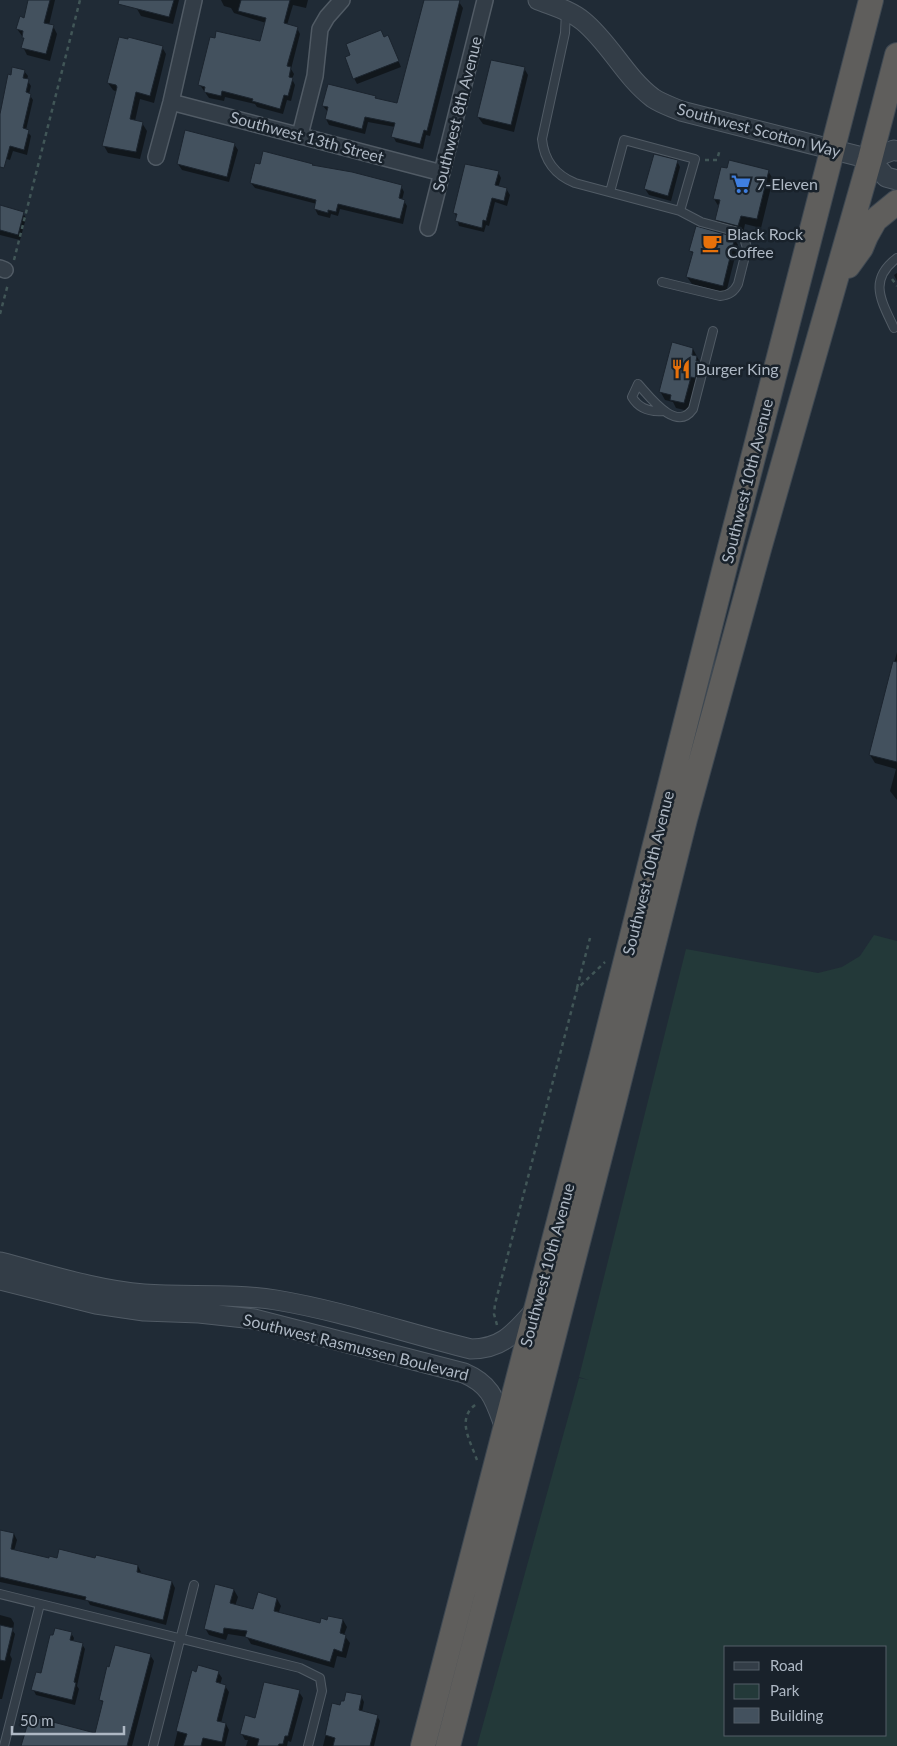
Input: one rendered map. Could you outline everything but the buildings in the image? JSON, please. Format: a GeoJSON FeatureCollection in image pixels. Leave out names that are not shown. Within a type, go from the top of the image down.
{"type":"FeatureCollection","features":[{"type":"Feature","properties":{"kind":"highway","name":"Southwest 10th Avenue"},"geometry":{"type":"LineString","coordinates":[[423,1746],[871,0]]}},
{"type":"Feature","properties":{"kind":"highway","name":"Southwest 10th Avenue"},"geometry":{"type":"LineString","coordinates":[[448,1746],[685,819],[870,159],[894,85],[897,55]]}},
{"type":"Feature","properties":{"kind":"highway"},"geometry":{"type":"LineString","coordinates":[[835,284],[861,248],[875,220],[897,202]]}},
{"type":"Feature","properties":{"kind":"street"},"geometry":{"type":"LineString","coordinates":[[156,157],[171,102],[194,0]]}},
{"type":"Feature","properties":{"kind":"street"},"geometry":{"type":"LineString","coordinates":[[300,135],[315,76],[320,29],[326,17],[342,0]]}},
{"type":"Feature","properties":{"kind":"street","name":"Southwest 8th Avenue"},"geometry":{"type":"LineString","coordinates":[[428,228],[485,0]]}},
{"type":"Feature","properties":{"kind":"street","name":"Southwest Scotton Way"},"geometry":{"type":"LineString","coordinates":[[538,0],[567,5],[595,33],[643,89],[655,99],[668,106],[681,111],[870,159]]}},
{"type":"Feature","properties":{"kind":"street","name":"Southwest 13th Street"},"geometry":{"type":"LineString","coordinates":[[171,102],[442,172]]}},
{"type":"Feature","properties":{"kind":"street"},"geometry":{"type":"LineString","coordinates":[[897,150],[870,159],[886,177],[897,180]]}},
{"type":"Feature","properties":{"kind":"street","name":"Southwest Rasmussen Boulevard"},"geometry":{"type":"LineString","coordinates":[[0,1262],[88,1284],[144,1294],[229,1296],[276,1300],[471,1348],[489,1348],[499,1344],[515,1332],[536,1309]]}},
{"type":"Feature","properties":{"kind":"street","name":"Southwest Rasmussen Boulevard"},"geometry":{"type":"LineString","coordinates":[[0,1280],[96,1304],[144,1311],[199,1313],[254,1320],[464,1373],[484,1383],[495,1403],[504,1428]]}},
{"type":"Feature","properties":{"kind":"lane"},"geometry":{"type":"LineString","coordinates":[[567,5],[565,33],[543,131],[543,147],[554,169],[567,180],[680,212],[701,222],[738,232],[744,238],[747,248],[738,284],[736,289],[726,295],[720,296],[662,282]]}},
{"type":"Feature","properties":{"kind":"lane"},"geometry":{"type":"LineString","coordinates":[[610,192],[624,140],[695,159],[680,212]]}},
{"type":"Feature","properties":{"kind":"lane"},"geometry":{"type":"LineString","coordinates":[[894,328],[879,293],[879,284],[885,268],[897,258]]}},
{"type":"Feature","properties":{"kind":"lane"},"geometry":{"type":"LineString","coordinates":[[663,411],[638,384],[632,397],[635,402],[646,410],[663,411],[676,417],[686,416],[693,409],[713,331]]}},
{"type":"Feature","properties":{"kind":"lane"},"geometry":{"type":"LineString","coordinates":[[153,1746],[194,1585]]}},
{"type":"Feature","properties":{"kind":"lane"},"geometry":{"type":"LineString","coordinates":[[0,1594],[300,1668],[320,1678],[322,1691],[308,1746]]}},
{"type":"Feature","properties":{"kind":"lane"},"geometry":{"type":"LineString","coordinates":[[4,1746],[40,1604]]}},
{"type":"Feature","properties":{"kind":"path"},"geometry":{"type":"LineString","coordinates":[[0,314],[7,270],[80,0]]}},
{"type":"Feature","properties":{"kind":"path"},"geometry":{"type":"LineString","coordinates":[[695,159],[717,160],[720,149]]}},
{"type":"Feature","properties":{"kind":"path"},"geometry":{"type":"LineString","coordinates":[[496,1323],[494,1314],[495,1304],[590,938]]}},
{"type":"Feature","properties":{"kind":"path"},"geometry":{"type":"LineString","coordinates":[[577,989],[610,957]]}},
{"type":"Feature","properties":{"kind":"path"},"geometry":{"type":"LineString","coordinates":[[478,1404],[471,1407],[465,1420],[478,1461]]}},
{"type":"Feature","properties":{"kind":"green space"},"geometry":{"type":"Polygon","coordinates":[[[874,935],[897,941],[897,1746],[477,1746],[579,1378],[589,1380],[579,1377],[686,949],[818,973],[842,967],[860,956],[874,935]]]}},
{"type":"Feature","properties":{"kind":"place","name":"7-Eleven"},"geometry":{"type":"Point","coordinates":[741,184]}},
{"type":"Feature","properties":{"kind":"place","name":"Black Rock Coffee"},"geometry":{"type":"Point","coordinates":[712,243]}},
{"type":"Feature","properties":{"kind":"place","name":"Burger King"},"geometry":{"type":"Point","coordinates":[681,369]}}]}
